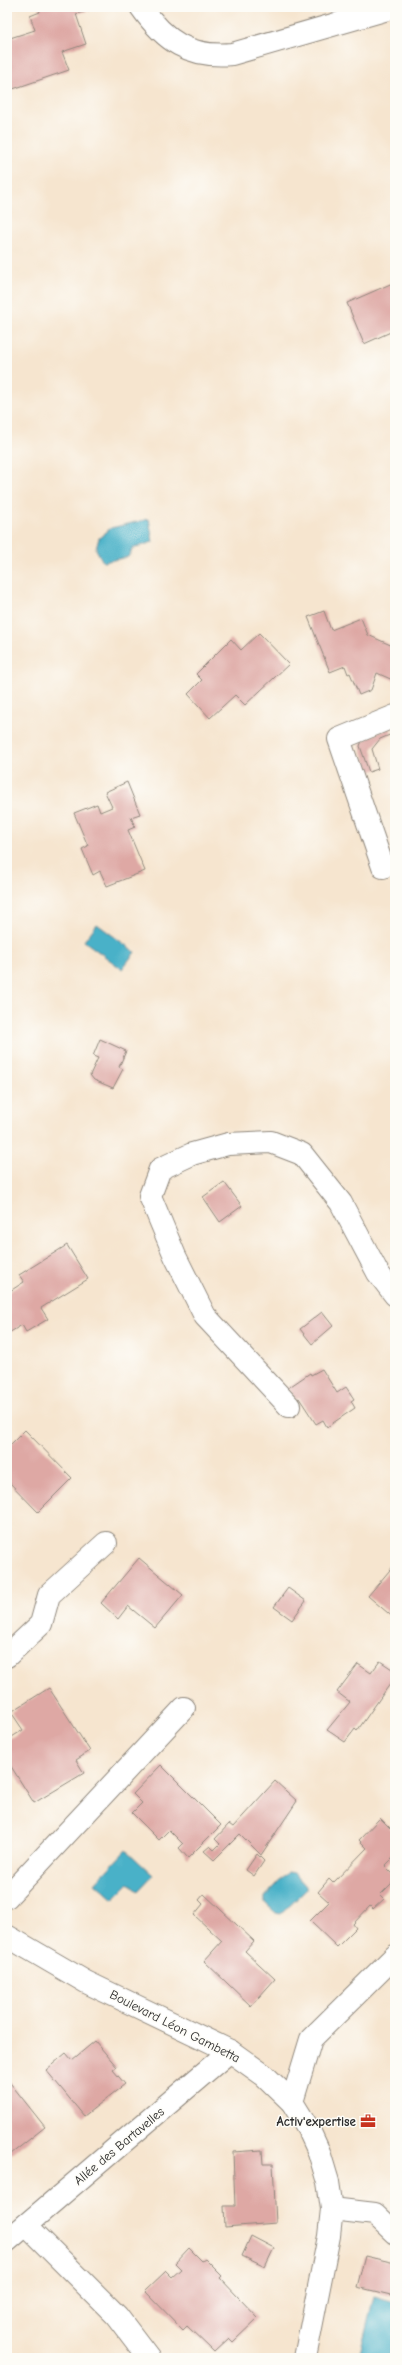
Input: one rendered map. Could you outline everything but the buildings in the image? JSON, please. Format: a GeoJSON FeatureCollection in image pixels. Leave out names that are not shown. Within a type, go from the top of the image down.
{"type":"FeatureCollection","features":[{"type":"Feature","properties":{"kind":"street"},"geometry":{"type":"LineString","coordinates":[[141,7],[154,24],[181,47],[215,55],[232,54],[395,7]]}},
{"type":"Feature","properties":{"kind":"street"},"geometry":{"type":"LineString","coordinates":[[383,867],[339,739],[395,716]]}},
{"type":"Feature","properties":{"kind":"street"},"geometry":{"type":"LineString","coordinates":[[289,1406],[205,1316],[175,1256],[150,1196],[160,1169],[192,1154],[228,1144],[271,1142],[302,1154],[341,1203],[378,1273],[395,1295]]}},
{"type":"Feature","properties":{"kind":"street"},"geometry":{"type":"LineString","coordinates":[[7,1656],[41,1624],[49,1595],[106,1543]]}},
{"type":"Feature","properties":{"kind":"street"},"geometry":{"type":"LineString","coordinates":[[7,1897],[184,1708]]}},
{"type":"Feature","properties":{"kind":"street","name":"Boulevard Léon Gambetta"},"geometry":{"type":"LineString","coordinates":[[7,1936],[86,1982],[230,2051],[265,2076],[292,2102],[308,2128],[318,2152],[328,2182],[332,2209],[329,2236],[305,2358]]}},
{"type":"Feature","properties":{"kind":"street"},"geometry":{"type":"LineString","coordinates":[[292,2102],[311,2039],[395,1956]]}},
{"type":"Feature","properties":{"kind":"street","name":"Allée des Bartavelles"},"geometry":{"type":"LineString","coordinates":[[7,2241],[230,2051]]}},
{"type":"Feature","properties":{"kind":"street"},"geometry":{"type":"LineString","coordinates":[[332,2209],[375,2214],[395,2233]]}},
{"type":"Feature","properties":{"kind":"street"},"geometry":{"type":"LineString","coordinates":[[26,2225],[117,2316],[149,2358]]}},
{"type":"Feature","properties":{"kind":"water"},"geometry":{"type":"Polygon","coordinates":[[[149,519],[153,542],[133,548],[128,557],[103,562],[96,549],[99,538],[111,528],[149,519]]]}},
{"type":"Feature","properties":{"kind":"water"},"geometry":{"type":"Polygon","coordinates":[[[97,924],[135,952],[122,969],[84,941],[97,924]]]}},
{"type":"Feature","properties":{"kind":"water"},"geometry":{"type":"Polygon","coordinates":[[[126,1850],[153,1875],[138,1891],[129,1883],[113,1899],[95,1883],[126,1850]]]}},
{"type":"Feature","properties":{"kind":"water"},"geometry":{"type":"Polygon","coordinates":[[[288,1872],[294,1873],[306,1886],[306,1890],[281,1914],[276,1913],[265,1903],[265,1897],[288,1872]]]}},
{"type":"Feature","properties":{"kind":"water"},"geometry":{"type":"Polygon","coordinates":[[[374,2296],[395,2302],[395,2333],[389,2358],[360,2353],[374,2296]]]}},
{"type":"Feature","properties":{"kind":"place","name":"Activ'expertise"},"geometry":{"type":"Point","coordinates":[368,2121]}}]}
